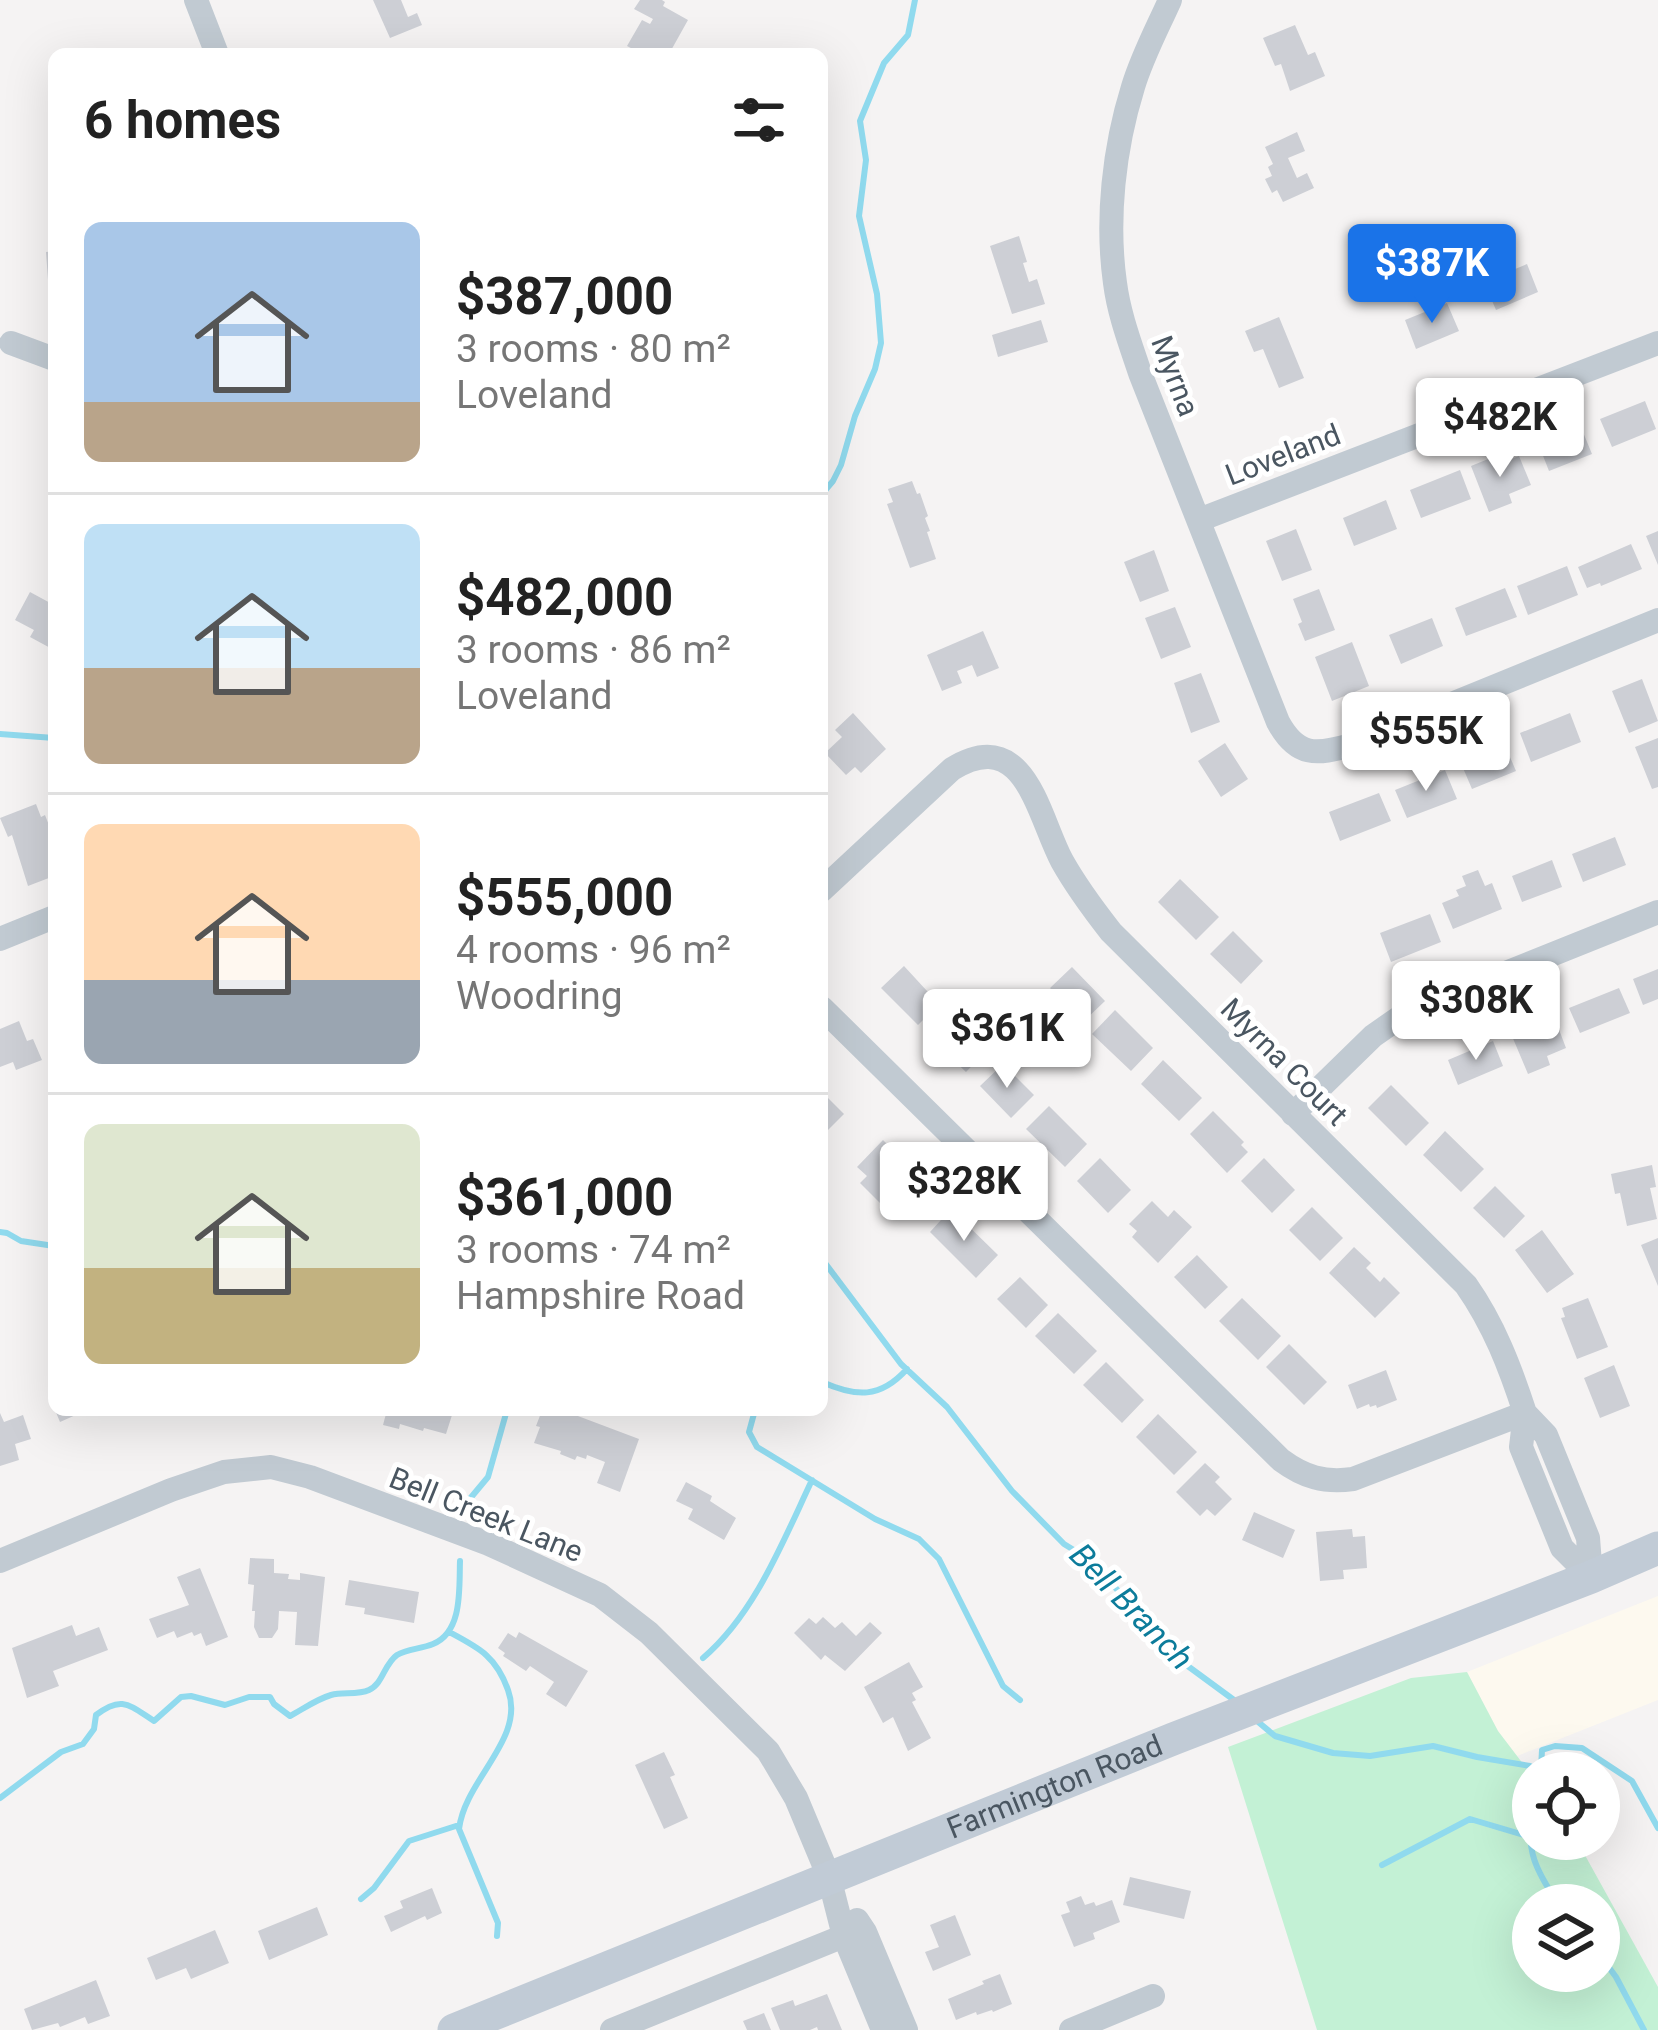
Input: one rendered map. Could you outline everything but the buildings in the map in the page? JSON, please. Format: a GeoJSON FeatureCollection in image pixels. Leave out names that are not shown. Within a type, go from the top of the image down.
{"type":"FeatureCollection","features":[{"type":"Feature","properties":{"kind":"main road","name":"Farmington Road"},"geometry":{"type":"LineString","coordinates":[[454,2030],[1658,1548]]}},
{"type":"Feature","properties":{"kind":"street"},"geometry":{"type":"LineString","coordinates":[[196,0],[215,48]]}},
{"type":"Feature","properties":{"kind":"street","name":"Myrna"},"geometry":{"type":"LineString","coordinates":[[1170,0],[1134,82],[1124,120],[1114,188],[1115,285],[1140,373],[1287,739],[1305,750],[1330,751],[1351,745],[1658,620]]}},
{"type":"Feature","properties":{"kind":"street"},"geometry":{"type":"LineString","coordinates":[[11,343],[48,357]]}},
{"type":"Feature","properties":{"kind":"street","name":"Loveland"},"geometry":{"type":"LineString","coordinates":[[1199,520],[1658,343]]}},
{"type":"Feature","properties":{"kind":"street","name":"Myrna Court"},"geometry":{"type":"LineString","coordinates":[[828,884],[952,769],[973,758],[995,758],[1015,767],[1028,782],[1063,862],[1111,932],[1466,1285],[1492,1325],[1525,1413],[1546,1435],[1588,1538],[1591,1577]]}},
{"type":"Feature","properties":{"kind":"street"},"geometry":{"type":"LineString","coordinates":[[1293,1114],[1373,1036],[1406,1013],[1658,912]]}},
{"type":"Feature","properties":{"kind":"street"},"geometry":{"type":"LineString","coordinates":[[0,939],[48,919]]}},
{"type":"Feature","properties":{"kind":"street"},"geometry":{"type":"LineString","coordinates":[[828,1014],[1297,1472],[1324,1481],[1353,1479],[1525,1413]]}},
{"type":"Feature","properties":{"kind":"street","name":"Bell Creek Lane"},"geometry":{"type":"LineString","coordinates":[[0,1561],[171,1490],[249,1467],[310,1477],[489,1544],[600,1595],[649,1633],[768,1751],[796,1798],[855,1934]]}},
{"type":"Feature","properties":{"kind":"street"},"geometry":{"type":"LineString","coordinates":[[612,2030],[855,1934]]}},
{"type":"Feature","properties":{"kind":"street"},"geometry":{"type":"LineString","coordinates":[[855,1934],[883,2030]]}},
{"type":"Feature","properties":{"kind":"street"},"geometry":{"type":"LineString","coordinates":[[855,1934],[906,2030]]}},
{"type":"Feature","properties":{"kind":"street"},"geometry":{"type":"LineString","coordinates":[[1071,2030],[1153,1996]]}},
{"type":"Feature","properties":{"kind":"shaded area"},"geometry":{"type":"Polygon","coordinates":[[[1658,1596],[1658,1700],[1527,1752],[1514,1752],[1467,1672],[1658,1596]]]}},
{"type":"Feature","properties":{"kind":"green space"},"geometry":{"type":"Polygon","coordinates":[[[1467,1672],[1514,1752],[1512,1860],[1588,1860],[1601,1884],[1512,1884],[1512,1992],[1620,1992],[1620,1918],[1658,1987],[1658,2030],[1317,2030],[1228,1747],[1411,1678],[1467,1672]]]}},
{"type":"Feature","properties":{"kind":"waterway","name":"Bell Branch"},"geometry":{"type":"LineString","coordinates":[[828,487],[841,465],[881,343],[877,294],[859,216],[866,160],[860,121],[884,63],[908,35],[915,0]]}},
{"type":"Feature","properties":{"kind":"waterway"},"geometry":{"type":"LineString","coordinates":[[0,734],[48,738]]}},
{"type":"Feature","properties":{"kind":"waterway"},"geometry":{"type":"LineString","coordinates":[[0,1232],[48,1245]]}},
{"type":"Feature","properties":{"kind":"waterway","name":"Bell Branch"},"geometry":{"type":"LineString","coordinates":[[828,1267],[901,1364],[947,1407],[1012,1491],[1064,1544],[1090,1560],[1185,1664],[1234,1700]]}},
{"type":"Feature","properties":{"kind":"waterway"},"geometry":{"type":"LineString","coordinates":[[828,1384],[867,1392],[887,1386],[907,1369]]}},
{"type":"Feature","properties":{"kind":"waterway"},"geometry":{"type":"LineString","coordinates":[[458,1513],[488,1477],[505,1416]]}},
{"type":"Feature","properties":{"kind":"waterway"},"geometry":{"type":"LineString","coordinates":[[753,1416],[749,1432],[757,1447],[875,1519],[919,1539],[939,1559],[1003,1686],[1020,1700]]}},
{"type":"Feature","properties":{"kind":"waterway"},"geometry":{"type":"LineString","coordinates":[[703,1658],[753,1598],[812,1480]]}},
{"type":"Feature","properties":{"kind":"waterway"},"geometry":{"type":"LineString","coordinates":[[0,1798],[61,1752],[83,1744],[94,1729],[96,1715],[113,1705],[132,1707],[154,1721],[181,1697],[225,1705],[249,1697],[270,1697],[290,1716],[331,1695],[369,1690],[397,1655],[433,1644],[450,1630],[457,1608],[460,1561]]}},
{"type":"Feature","properties":{"kind":"waterway"},"geometry":{"type":"LineString","coordinates":[[449,1632],[492,1661],[508,1690],[511,1708],[502,1742],[472,1793],[459,1829],[498,1923],[497,1936]]}},
{"type":"Feature","properties":{"kind":"waterway","name":"Bell Branch"},"geometry":{"type":"LineString","coordinates":[[1257,1721],[1275,1736],[1333,1753],[1370,1756],[1433,1746],[1512,1763]]}},
{"type":"Feature","properties":{"kind":"waterway"},"geometry":{"type":"LineString","coordinates":[[1542,1752],[1555,1746],[1588,1752]]}},
{"type":"Feature","properties":{"kind":"waterway"},"geometry":{"type":"LineString","coordinates":[[1620,1773],[1632,1781],[1658,1828]]}},
{"type":"Feature","properties":{"kind":"waterway"},"geometry":{"type":"LineString","coordinates":[[1382,1865],[1470,1819],[1512,1832]]}},
{"type":"Feature","properties":{"kind":"waterway"},"geometry":{"type":"LineString","coordinates":[[361,1899],[409,1841],[459,1825]]}},
{"type":"Feature","properties":{"kind":"waterway","name":"Bell Branch"},"geometry":{"type":"LineString","coordinates":[[1534,1860],[1545,1884]]}},
{"type":"Feature","properties":{"kind":"waterway","name":"Bell Branch"},"geometry":{"type":"LineString","coordinates":[[1620,1985],[1644,2030]]}}]}
